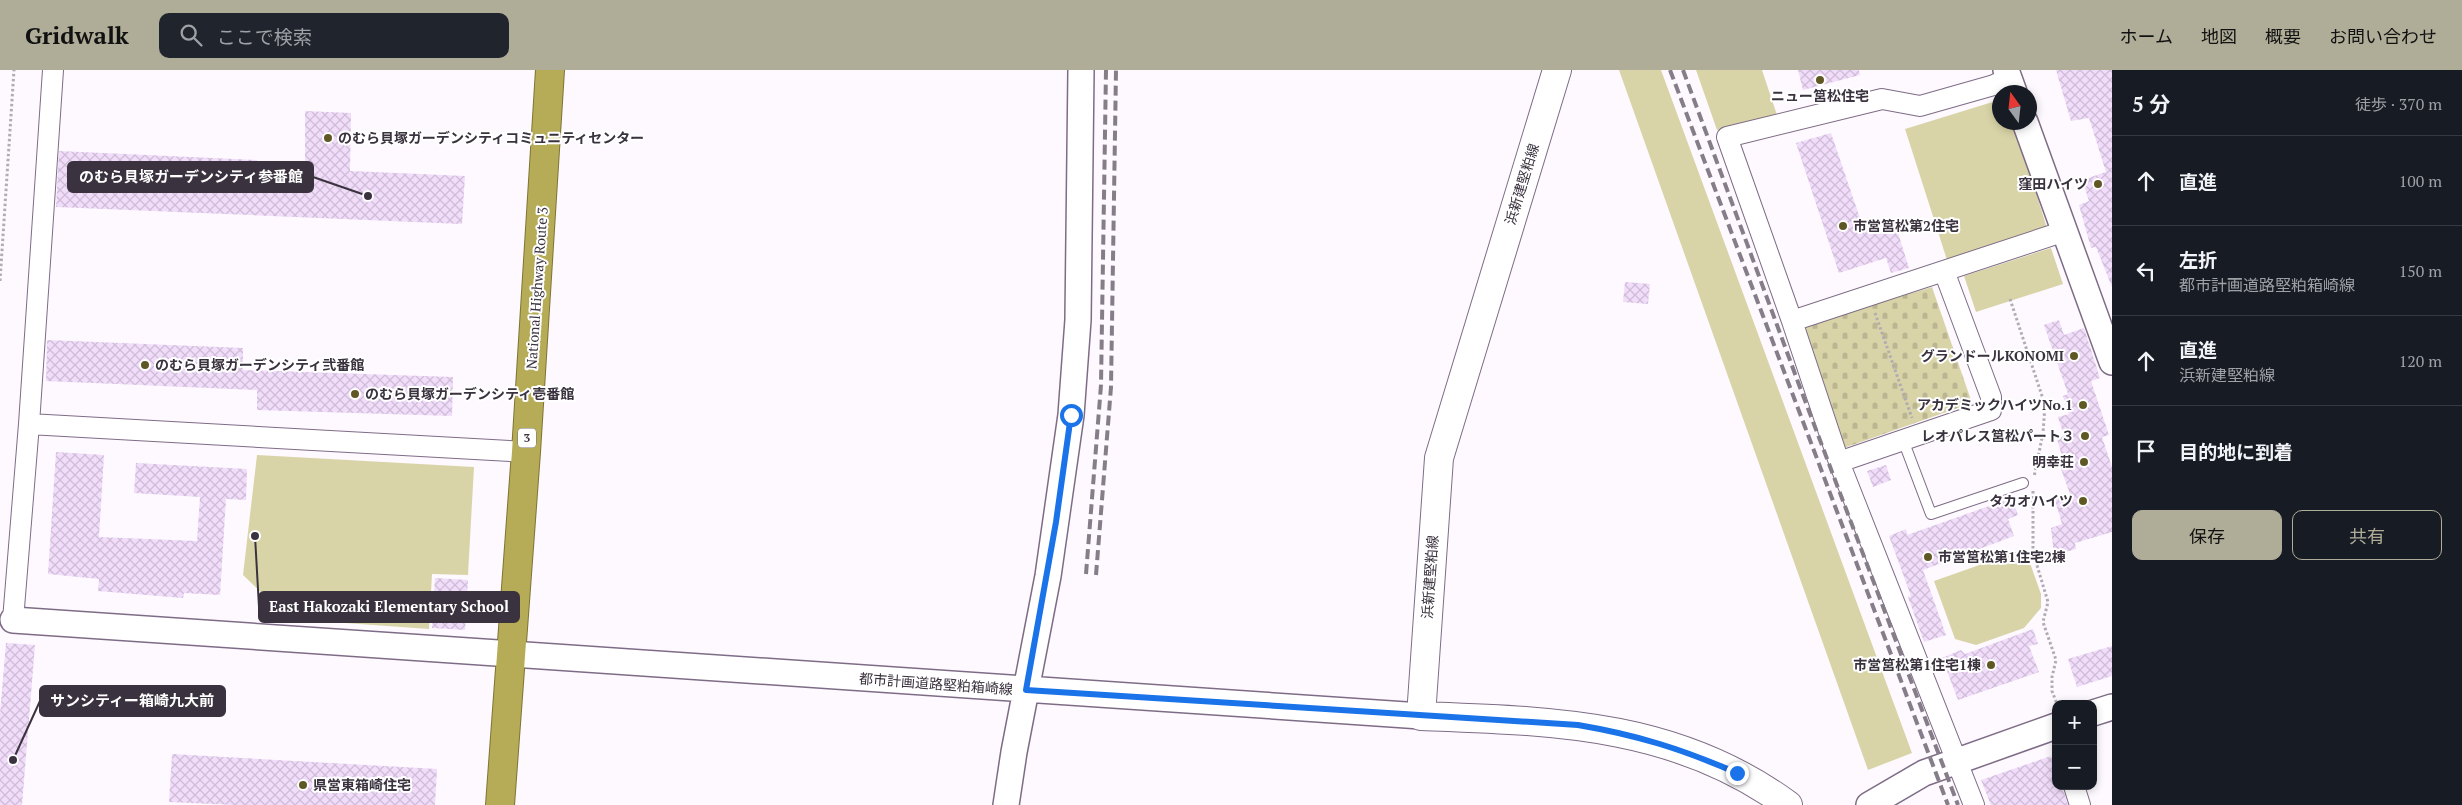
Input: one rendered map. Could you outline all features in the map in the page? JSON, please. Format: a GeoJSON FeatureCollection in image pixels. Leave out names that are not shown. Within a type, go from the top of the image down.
{"type":"FeatureCollection","features":[{"type":"Feature","properties":{"kind":"highway","name":"National Highway Route 3"},"geometry":{"type":"LineString","coordinates":[[500,805],[526,452],[550,70]]}},
{"type":"Feature","properties":{"kind":"main road","name":"浜新建堅粕線"},"geometry":{"type":"LineString","coordinates":[[1421,716],[1439,458],[1557,70]]}},
{"type":"Feature","properties":{"kind":"main road"},"geometry":{"type":"LineString","coordinates":[[1421,716],[1530,721],[1621,732],[1663,743],[1701,757],[1745,777],[1788,805]]}},
{"type":"Feature","properties":{"kind":"street"},"geometry":{"type":"LineString","coordinates":[[13,620],[29,424],[53,70]]}},
{"type":"Feature","properties":{"kind":"street"},"geometry":{"type":"LineString","coordinates":[[1006,805],[1056,522],[1076,364],[1081,70]]}},
{"type":"Feature","properties":{"kind":"street"},"geometry":{"type":"LineString","coordinates":[[1974,805],[1839,462],[1792,321],[1727,137],[1882,99],[1920,106],[2010,80]]}},
{"type":"Feature","properties":{"kind":"street"},"geometry":{"type":"LineString","coordinates":[[2028,130],[2111,357]]}},
{"type":"Feature","properties":{"kind":"street"},"geometry":{"type":"LineString","coordinates":[[1792,321],[2064,231]]}},
{"type":"Feature","properties":{"kind":"street"},"geometry":{"type":"LineString","coordinates":[[1839,462],[1991,410],[1991,397],[1944,271]]}},
{"type":"Feature","properties":{"kind":"street"},"geometry":{"type":"LineString","coordinates":[[29,424],[526,452]]}},
{"type":"Feature","properties":{"kind":"street","name":"都市計画道路堅粕箱崎線"},"geometry":{"type":"LineString","coordinates":[[13,620],[1421,716]]}},
{"type":"Feature","properties":{"kind":"street"},"geometry":{"type":"LineString","coordinates":[[2097,712],[2112,707]]}},
{"type":"Feature","properties":{"kind":"street"},"geometry":{"type":"LineString","coordinates":[[1869,805],[1924,773],[2052,723]]}},
{"type":"Feature","properties":{"kind":"street"},"geometry":{"type":"LineString","coordinates":[[2075,790],[2080,805]]}},
{"type":"Feature","properties":{"kind":"lane"},"geometry":{"type":"LineString","coordinates":[[1910,437],[1931,514],[2023,483]]}},
{"type":"Feature","properties":{"kind":"path"},"geometry":{"type":"LineString","coordinates":[[0,281],[14,70]]}},
{"type":"Feature","properties":{"kind":"path"},"geometry":{"type":"LineString","coordinates":[[1869,296],[1910,437]]}},
{"type":"Feature","properties":{"kind":"path"},"geometry":{"type":"LineString","coordinates":[[2010,299],[2045,405],[2043,433],[2033,482],[2033,552],[2048,602],[2043,622],[2056,660],[2052,677],[2053,700]]}},
{"type":"Feature","properties":{"kind":"green space"},"geometry":{"type":"Polygon","coordinates":[[[1619,70],[1661,70],[1912,753],[1868,770],[1619,70]]]}},
{"type":"Feature","properties":{"kind":"green space"},"geometry":{"type":"Polygon","coordinates":[[[1696,70],[1762,70],[1778,118],[1717,130],[1696,70]]]}},
{"type":"Feature","properties":{"kind":"green space"},"geometry":{"type":"Polygon","coordinates":[[[1992,102],[1992,130],[2016,130],[2047,228],[1947,260],[1905,129],[1992,102]]]}},
{"type":"Feature","properties":{"kind":"green space"},"geometry":{"type":"Polygon","coordinates":[[[2051,248],[2063,284],[1976,312],[1964,276],[2051,248]]]}},
{"type":"Feature","properties":{"kind":"green space"},"geometry":{"type":"Polygon","coordinates":[[[1932,287],[1972,403],[1841,449],[1800,327],[1932,287]]]}},
{"type":"Feature","properties":{"kind":"green space"},"geometry":{"type":"Polygon","coordinates":[[[257,455],[474,467],[468,575],[432,574],[429,629],[289,619],[243,575],[257,455]]]}},
{"type":"Feature","properties":{"kind":"green space"},"geometry":{"type":"Polygon","coordinates":[[[2025,549],[2041,594],[2041,608],[2024,628],[1976,645],[1955,639],[1934,581],[2025,549]]]}},
{"type":"Feature","properties":{"kind":"building","name":"ニュー筥松住宅"},"geometry":{"type":"Polygon","coordinates":[[[1798,70],[1859,70],[1860,75],[1803,90],[1798,70]]]}},
{"type":"Feature","properties":{"kind":"building"},"geometry":{"type":"Polygon","coordinates":[[[2056,70],[2112,70],[2112,287],[2096,247],[2091,248],[2079,205],[2089,201],[2082,180],[2106,172],[2089,118],[2071,121],[2056,70]]]}},
{"type":"Feature","properties":{"kind":"building"},"geometry":{"type":"Polygon","coordinates":[[[305,111],[351,113],[350,171],[465,176],[462,224],[56,207],[59,151],[257,160],[256,168],[305,170],[305,111]]]}},
{"type":"Feature","properties":{"kind":"building","name":"市営筥松第2住宅"},"geometry":{"type":"Polygon","coordinates":[[[1831,133],[1864,230],[1894,220],[1909,268],[1891,273],[1886,258],[1839,273],[1796,143],[1831,133]]]}},
{"type":"Feature","properties":{"kind":"building"},"geometry":{"type":"Polygon","coordinates":[[[1625,282],[1650,284],[1648,304],[1623,302],[1625,282]]]}},
{"type":"Feature","properties":{"kind":"building"},"geometry":{"type":"Polygon","coordinates":[[[2059,320],[2064,335],[2084,328],[2100,378],[2091,381],[2109,435],[2102,437],[2112,467],[2112,532],[2075,543],[2076,549],[2054,555],[2051,528],[2062,524],[2055,500],[2070,494],[2057,458],[2062,456],[2057,439],[2064,436],[2058,417],[2069,414],[2063,396],[2068,394],[2044,325],[2059,320]]]}},
{"type":"Feature","properties":{"kind":"building"},"geometry":{"type":"Polygon","coordinates":[[[47,340],[243,348],[243,370],[453,377],[452,416],[257,410],[257,390],[46,381],[47,340]]]}},
{"type":"Feature","properties":{"kind":"building"},"geometry":{"type":"Polygon","coordinates":[[[56,452],[104,455],[99,537],[197,541],[200,497],[134,493],[136,463],[247,469],[246,500],[226,499],[220,595],[184,593],[183,598],[98,591],[99,579],[48,574],[56,452]]]}},
{"type":"Feature","properties":{"kind":"building"},"geometry":{"type":"Polygon","coordinates":[[[1886,465],[1891,480],[1873,487],[1867,471],[1886,465]]]}},
{"type":"Feature","properties":{"kind":"building","name":"市営筥松第1住宅2棟"},"geometry":{"type":"Polygon","coordinates":[[[2012,498],[2018,515],[2008,519],[2014,536],[1923,570],[1946,635],[1924,642],[1908,597],[1911,596],[1889,536],[1906,529],[1907,535],[2012,498]]]}},
{"type":"Feature","properties":{"kind":"building"},"geometry":{"type":"Polygon","coordinates":[[[435,578],[468,580],[465,630],[432,628],[435,578]]]}},
{"type":"Feature","properties":{"kind":"building","name":"市営筥松第1住宅1棟"},"geometry":{"type":"Polygon","coordinates":[[[2033,629],[2038,644],[2029,646],[2039,672],[1958,700],[1942,658],[1961,650],[1965,654],[2033,629]]]}},
{"type":"Feature","properties":{"kind":"building"},"geometry":{"type":"Polygon","coordinates":[[[6,643],[35,645],[22,805],[0,805],[0,714],[6,643]]]}},
{"type":"Feature","properties":{"kind":"building"},"geometry":{"type":"Polygon","coordinates":[[[2112,646],[2112,676],[2077,687],[2068,659],[2112,646]]]}},
{"type":"Feature","properties":{"kind":"building","name":"県営東箱崎住宅"},"geometry":{"type":"Polygon","coordinates":[[[172,754],[437,769],[435,805],[234,805],[169,802],[172,754]]]}},
{"type":"Feature","properties":{"kind":"building"},"geometry":{"type":"Polygon","coordinates":[[[2051,756],[2052,790],[2063,790],[2068,805],[1991,805],[1981,780],[2051,756]]]}},
{"type":"Feature","properties":{"kind":"railway"},"geometry":{"type":"LineString","coordinates":[[1086,574],[1101,385],[1106,70]]}},
{"type":"Feature","properties":{"kind":"railway"},"geometry":{"type":"LineString","coordinates":[[1096,575],[1111,387],[1116,70]]}},
{"type":"Feature","properties":{"kind":"railway"},"geometry":{"type":"LineString","coordinates":[[1670,70],[1948,805]]}},
{"type":"Feature","properties":{"kind":"railway"},"geometry":{"type":"LineString","coordinates":[[1683,70],[1798,382],[1958,805]]}},
{"type":"Feature","properties":{"kind":"place","name":"ニュー筥松住宅"},"geometry":{"type":"Point","coordinates":[1820,80]}},
{"type":"Feature","properties":{"kind":"place","name":"のむら貝塚ガーデンシティコミュニティセンター"},"geometry":{"type":"Point","coordinates":[328,138]}},
{"type":"Feature","properties":{"kind":"place","name":"窪田ハイツ"},"geometry":{"type":"Point","coordinates":[2098,184]}},
{"type":"Feature","properties":{"kind":"place","name":"のむら貝塚ガーデンシティ参番館"},"geometry":{"type":"Point","coordinates":[368,196]}},
{"type":"Feature","properties":{"kind":"place","name":"市営筥松第2住宅"},"geometry":{"type":"Point","coordinates":[1843,226]}},
{"type":"Feature","properties":{"kind":"place","name":"グランドールKONOMI"},"geometry":{"type":"Point","coordinates":[2074,356]}},
{"type":"Feature","properties":{"kind":"place","name":"のむら貝塚ガーデンシティ弐番館"},"geometry":{"type":"Point","coordinates":[145,365]}},
{"type":"Feature","properties":{"kind":"place","name":"のむら貝塚ガーデンシティ壱番館"},"geometry":{"type":"Point","coordinates":[355,394]}},
{"type":"Feature","properties":{"kind":"place","name":"アカデミックハイツNo.1"},"geometry":{"type":"Point","coordinates":[2083,405]}},
{"type":"Feature","properties":{"kind":"place","name":"レオパレス筥松パート３"},"geometry":{"type":"Point","coordinates":[2085,436]}},
{"type":"Feature","properties":{"kind":"place","name":"明幸荘"},"geometry":{"type":"Point","coordinates":[2084,462]}},
{"type":"Feature","properties":{"kind":"place","name":"タカオハイツ"},"geometry":{"type":"Point","coordinates":[2083,501]}},
{"type":"Feature","properties":{"kind":"place","name":"East Hakozaki Elementary School"},"geometry":{"type":"Point","coordinates":[255,536]}},
{"type":"Feature","properties":{"kind":"place","name":"市営筥松第1住宅2棟"},"geometry":{"type":"Point","coordinates":[1928,557]}},
{"type":"Feature","properties":{"kind":"place","name":"市営筥松第1住宅1棟"},"geometry":{"type":"Point","coordinates":[1991,665]}},
{"type":"Feature","properties":{"kind":"place","name":"サンシティー箱崎九大前"},"geometry":{"type":"Point","coordinates":[13,760]}},
{"type":"Feature","properties":{"kind":"place","name":"県営東箱崎住宅"},"geometry":{"type":"Point","coordinates":[303,785]}},
{"type":"Feature","properties":{"kind":"route"},"geometry":{"type":"LineString","coordinates":[[1071,415],[1048,576],[1026,690],[1578,725],[1621,732],[1663,743],[1737,773]]}}]}
